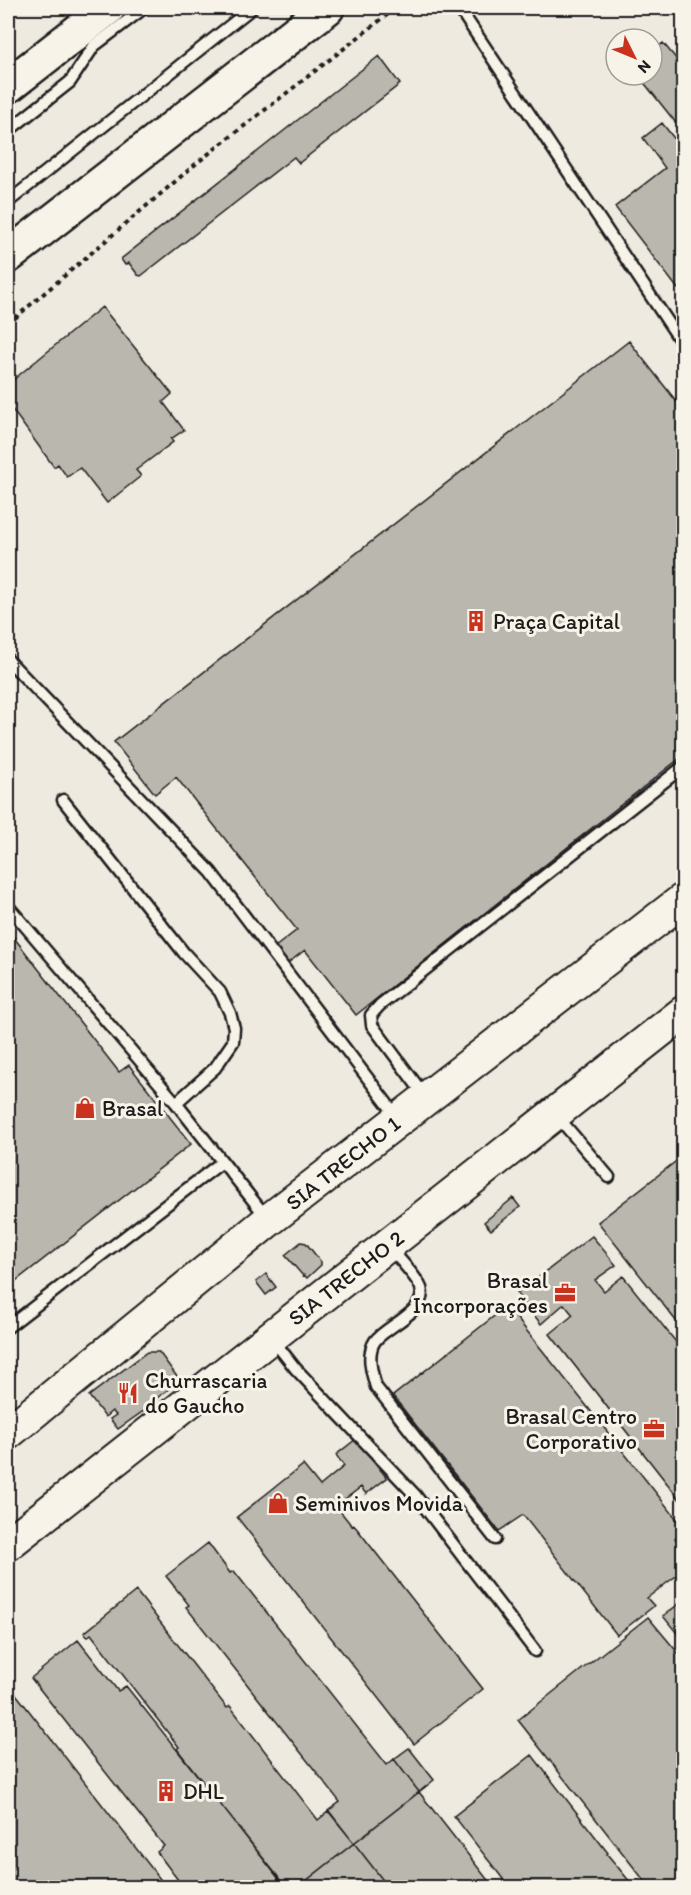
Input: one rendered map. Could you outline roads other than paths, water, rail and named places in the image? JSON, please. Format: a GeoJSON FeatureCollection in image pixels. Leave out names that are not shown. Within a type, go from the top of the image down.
{"type":"FeatureCollection","features":[{"type":"Feature","properties":{"kind":"highway"},"geometry":{"type":"LineString","coordinates":[[8,86],[108,8]]}},
{"type":"Feature","properties":{"kind":"highway"},"geometry":{"type":"LineString","coordinates":[[8,256],[327,8]]}},
{"type":"Feature","properties":{"kind":"main road","name":"SIA TRECHO 1"},"geometry":{"type":"LineString","coordinates":[[8,1433],[269,1220],[684,899]]}},
{"type":"Feature","properties":{"kind":"main road","name":"SIA TRECHO 2"},"geometry":{"type":"LineString","coordinates":[[8,1544],[684,1012]]}},
{"type":"Feature","properties":{"kind":"lane"},"geometry":{"type":"LineString","coordinates":[[8,131],[70,82],[94,46],[144,8]]}},
{"type":"Feature","properties":{"kind":"lane"},"geometry":{"type":"LineString","coordinates":[[8,202],[252,8]]}},
{"type":"Feature","properties":{"kind":"lane"},"geometry":{"type":"LineString","coordinates":[[459,8],[684,346]]}},
{"type":"Feature","properties":{"kind":"lane"},"geometry":{"type":"LineString","coordinates":[[8,660],[212,872],[399,1119]]}},
{"type":"Feature","properties":{"kind":"lane"},"geometry":{"type":"LineString","coordinates":[[427,1098],[372,1025],[371,1015],[389,998],[684,766]]}},
{"type":"Feature","properties":{"kind":"lane"},"geometry":{"type":"LineString","coordinates":[[63,800],[184,953],[220,992],[230,1012],[234,1028],[233,1042],[215,1068],[176,1103]]}},
{"type":"Feature","properties":{"kind":"lane"},"geometry":{"type":"LineString","coordinates":[[8,906],[176,1103],[269,1220]]}},
{"type":"Feature","properties":{"kind":"lane"},"geometry":{"type":"LineString","coordinates":[[555,1114],[609,1177]]}},
{"type":"Feature","properties":{"kind":"lane"},"geometry":{"type":"LineString","coordinates":[[8,1327],[222,1162]]}},
{"type":"Feature","properties":{"kind":"lane"},"geometry":{"type":"LineString","coordinates":[[388,1246],[421,1286],[422,1296],[418,1306],[374,1342],[371,1369],[376,1387],[495,1539]]}},
{"type":"Feature","properties":{"kind":"lane"},"geometry":{"type":"LineString","coordinates":[[271,1338],[295,1368],[416,1496],[535,1651]]}},
{"type":"Feature","properties":{"kind":"place","name":"Praça Capital"},"geometry":{"type":"Point","coordinates":[476,621]}},
{"type":"Feature","properties":{"kind":"place","name":"Brasal"},"geometry":{"type":"Point","coordinates":[85,1108]}},
{"type":"Feature","properties":{"kind":"place","name":"Brasal Incorporações"},"geometry":{"type":"Point","coordinates":[565,1293]}},
{"type":"Feature","properties":{"kind":"place","name":"Churrascaria do Gaucho"},"geometry":{"type":"Point","coordinates":[128,1393]}},
{"type":"Feature","properties":{"kind":"place","name":"Brasal Centro Corporativo"},"geometry":{"type":"Point","coordinates":[654,1429]}},
{"type":"Feature","properties":{"kind":"place","name":"Seminivos Movida"},"geometry":{"type":"Point","coordinates":[278,1503]}},
{"type":"Feature","properties":{"kind":"place","name":"DHL"},"geometry":{"type":"Point","coordinates":[166,1791]}}]}
